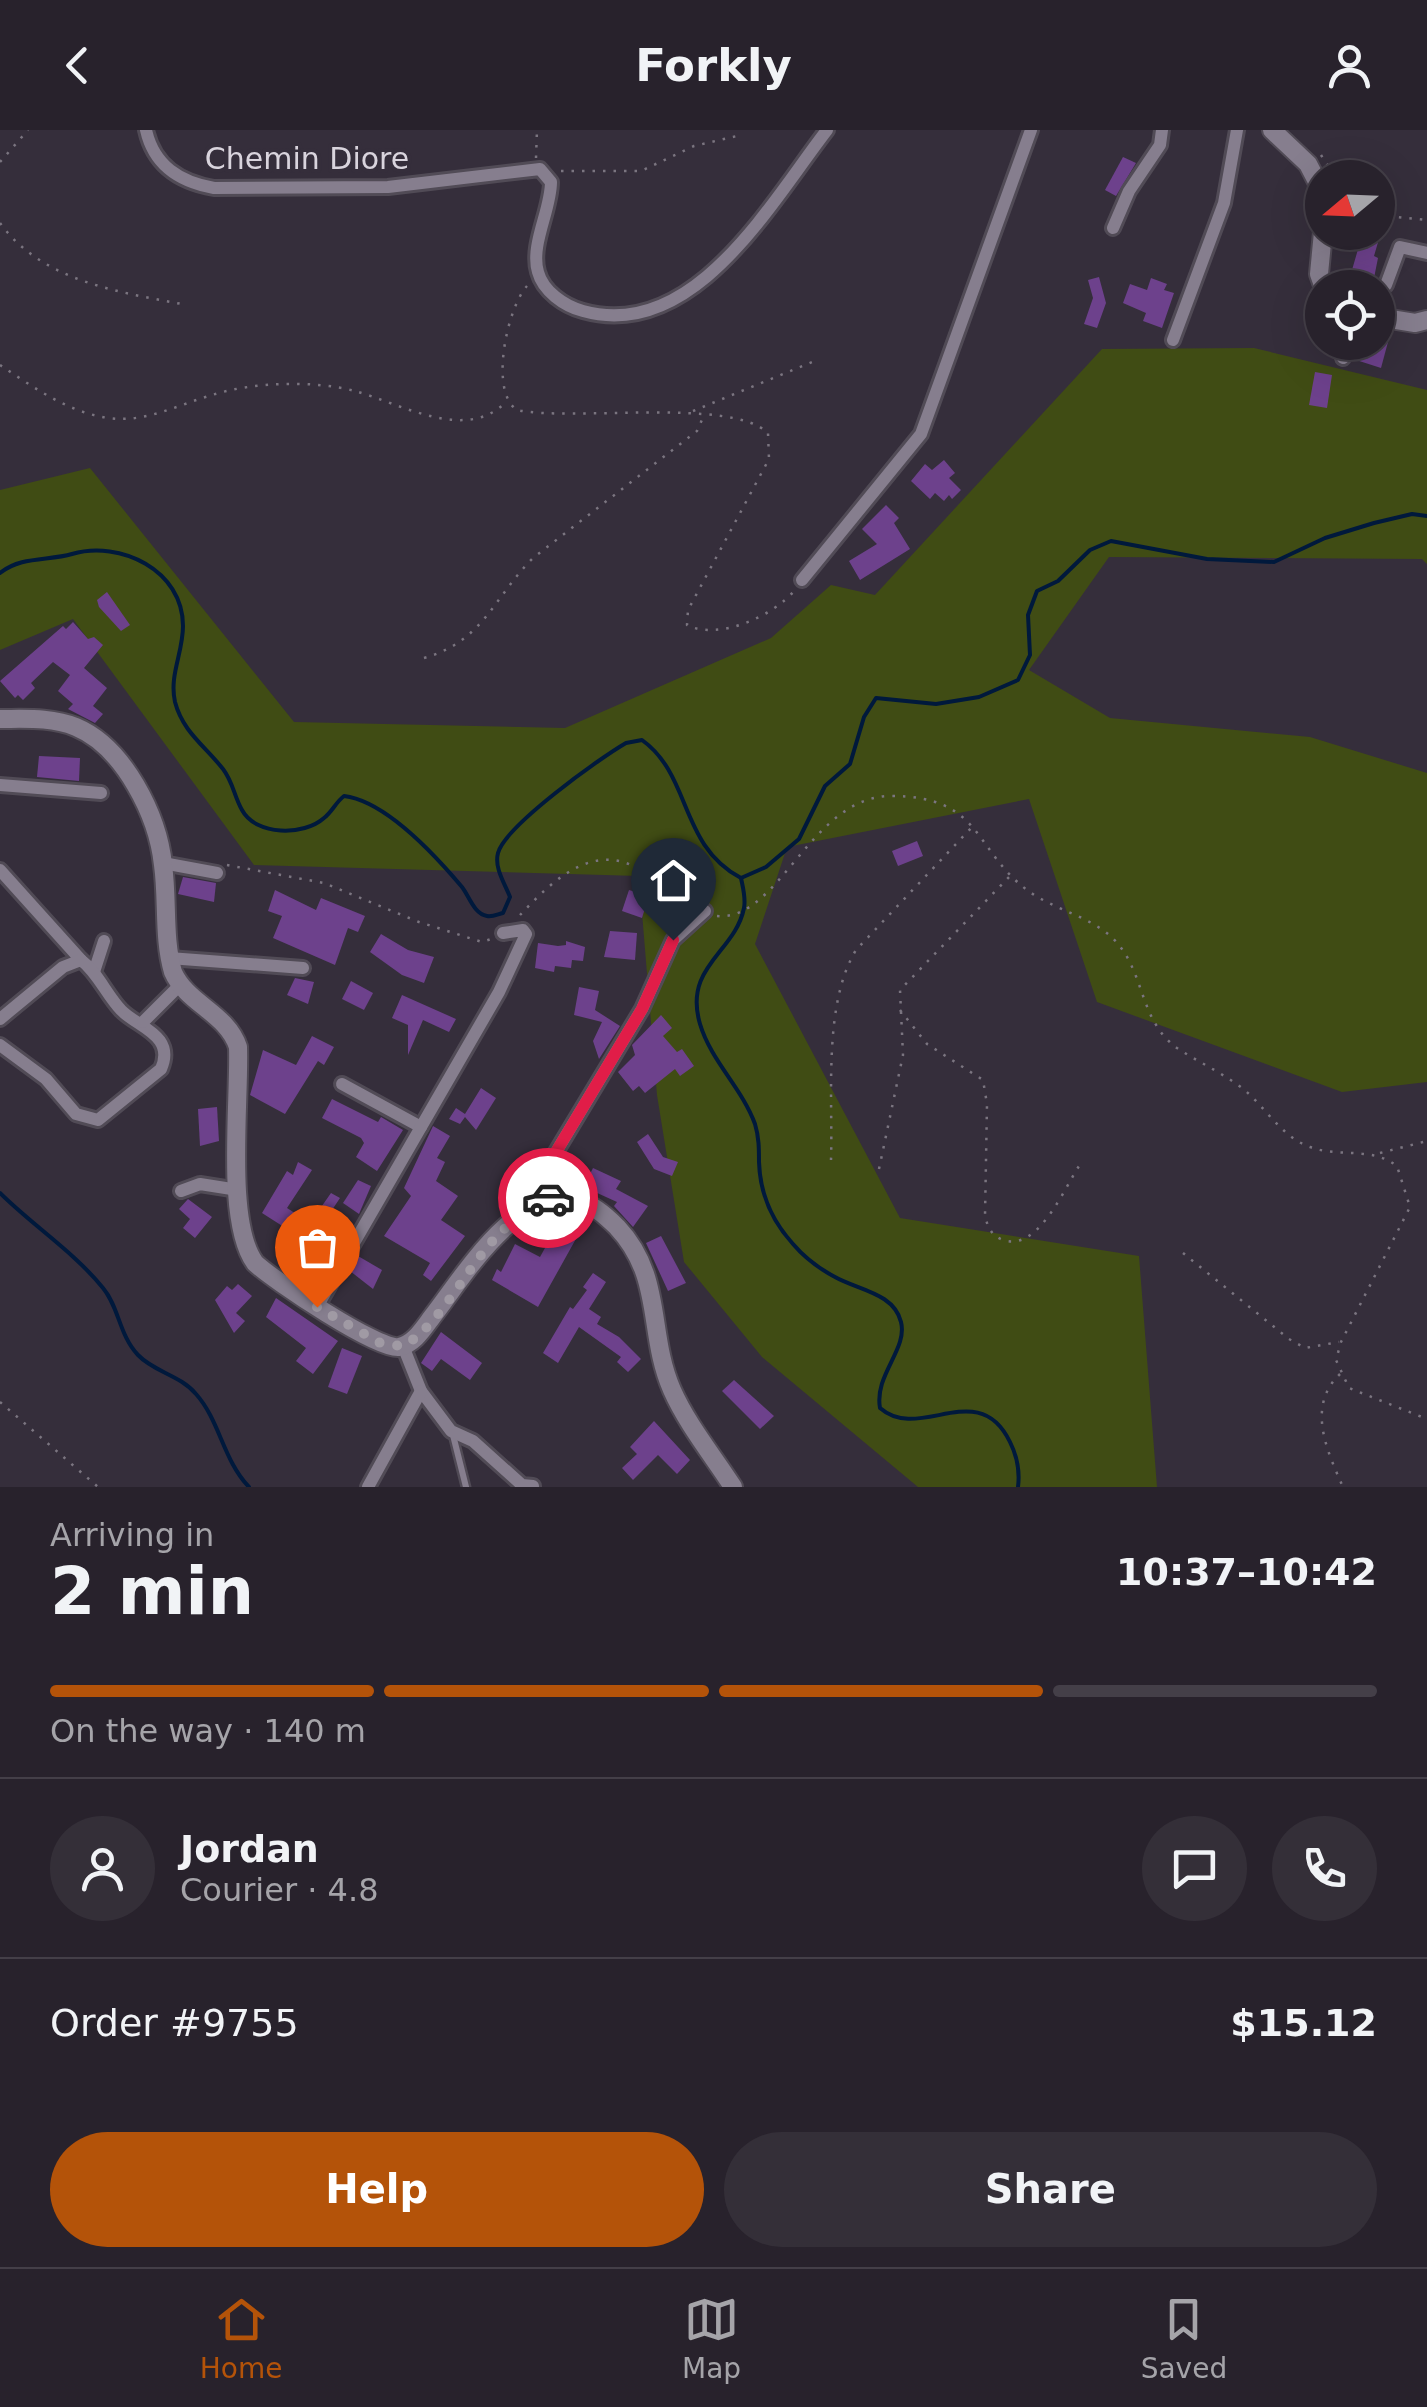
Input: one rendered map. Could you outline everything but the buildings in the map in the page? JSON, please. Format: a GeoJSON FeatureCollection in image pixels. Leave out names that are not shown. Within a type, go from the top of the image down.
{"type":"FeatureCollection","features":[{"type":"Feature","properties":{"kind":"street","name":"Chemin Diore"},"geometry":{"type":"LineString","coordinates":[[146,130],[153,152],[171,173],[192,184],[214,188],[388,187],[543,171]]}},
{"type":"Feature","properties":{"kind":"street"},"geometry":{"type":"LineString","coordinates":[[543,171],[551,190],[536,260],[538,274],[560,300],[590,313],[632,312],[683,296],[730,256],[826,130]]}},
{"type":"Feature","properties":{"kind":"street"},"geometry":{"type":"LineString","coordinates":[[802,580],[921,434],[1032,130]]}},
{"type":"Feature","properties":{"kind":"street"},"geometry":{"type":"LineString","coordinates":[[1113,228],[1129,191],[1160,145],[1162,130]]}},
{"type":"Feature","properties":{"kind":"street"},"geometry":{"type":"LineString","coordinates":[[1173,340],[1224,203],[1237,130]]}},
{"type":"Feature","properties":{"kind":"street"},"geometry":{"type":"LineString","coordinates":[[1272,130],[1305,161]]}},
{"type":"Feature","properties":{"kind":"street"},"geometry":{"type":"LineString","coordinates":[[1391,270],[1400,247],[1427,253]]}},
{"type":"Feature","properties":{"kind":"street"},"geometry":{"type":"LineString","coordinates":[[1395,320],[1415,324],[1427,320]]}},
{"type":"Feature","properties":{"kind":"street"},"geometry":{"type":"LineString","coordinates":[[0,720],[38,719],[74,726],[109,750],[140,793],[163,862],[170,958],[180,985],[231,1030],[238,1047],[239,1222],[246,1251],[265,1273],[382,1344],[403,1346],[421,1331],[496,1237],[528,1210],[548,1201],[582,1202],[606,1216],[636,1247],[651,1284],[671,1388],[734,1487]]}},
{"type":"Feature","properties":{"kind":"street"},"geometry":{"type":"LineString","coordinates":[[0,786],[101,793]]}},
{"type":"Feature","properties":{"kind":"street"},"geometry":{"type":"LineString","coordinates":[[163,862],[219,869]]}},
{"type":"Feature","properties":{"kind":"street"},"geometry":{"type":"LineString","coordinates":[[0,870],[94,972],[122,1010],[143,1022],[164,1053],[180,1064]]}},
{"type":"Feature","properties":{"kind":"street"},"geometry":{"type":"LineString","coordinates":[[548,1201],[556,1152],[642,1009],[673,940],[705,912]]}},
{"type":"Feature","properties":{"kind":"street"},"geometry":{"type":"LineString","coordinates":[[317,1307],[499,992],[526,934],[523,930],[503,933]]}},
{"type":"Feature","properties":{"kind":"street"},"geometry":{"type":"LineString","coordinates":[[94,972],[104,941]]}},
{"type":"Feature","properties":{"kind":"street"},"geometry":{"type":"LineString","coordinates":[[170,958],[303,968]]}},
{"type":"Feature","properties":{"kind":"street"},"geometry":{"type":"LineString","coordinates":[[0,1019],[62,967],[81,960]]}},
{"type":"Feature","properties":{"kind":"street"},"geometry":{"type":"LineString","coordinates":[[143,1022],[180,985]]}},
{"type":"Feature","properties":{"kind":"street"},"geometry":{"type":"LineString","coordinates":[[0,1045],[46,1079],[76,1114],[91,1120],[98,1120],[161,1069],[164,1053]]}},
{"type":"Feature","properties":{"kind":"street"},"geometry":{"type":"LineString","coordinates":[[342,1084],[421,1126]]}},
{"type":"Feature","properties":{"kind":"street"},"geometry":{"type":"LineString","coordinates":[[181,1191],[200,1184],[238,1190]]}},
{"type":"Feature","properties":{"kind":"street"},"geometry":{"type":"LineString","coordinates":[[403,1346],[421,1391],[451,1431],[473,1442],[522,1485],[534,1486]]}},
{"type":"Feature","properties":{"kind":"street"},"geometry":{"type":"LineString","coordinates":[[368,1487],[421,1391]]}},
{"type":"Feature","properties":{"kind":"lane"},"geometry":{"type":"LineString","coordinates":[[451,1431],[466,1487]]}},
{"type":"Feature","properties":{"kind":"path"},"geometry":{"type":"LineString","coordinates":[[0,162],[28,130]]}},
{"type":"Feature","properties":{"kind":"path"},"geometry":{"type":"LineString","coordinates":[[537,130],[534,146],[543,171],[641,171],[694,146],[738,136]]}},
{"type":"Feature","properties":{"kind":"path"},"geometry":{"type":"LineString","coordinates":[[1395,217],[1427,220]]}},
{"type":"Feature","properties":{"kind":"path"},"geometry":{"type":"LineString","coordinates":[[0,223],[23,251],[68,275],[122,293],[187,305]]}},
{"type":"Feature","properties":{"kind":"path"},"geometry":{"type":"LineString","coordinates":[[506,402],[504,369],[512,311],[518,296],[538,274]]}},
{"type":"Feature","properties":{"kind":"path"},"geometry":{"type":"LineString","coordinates":[[690,412],[817,360]]}},
{"type":"Feature","properties":{"kind":"path"},"geometry":{"type":"LineString","coordinates":[[0,365],[72,408],[110,418],[155,415],[241,387],[332,386],[464,421],[489,417],[506,402]]}},
{"type":"Feature","properties":{"kind":"path"},"geometry":{"type":"LineString","coordinates":[[506,402],[531,413],[690,412],[763,428],[771,447],[769,459],[688,610],[688,625],[709,630],[762,616],[778,607],[802,580]]}},
{"type":"Feature","properties":{"kind":"path"},"geometry":{"type":"LineString","coordinates":[[424,658],[448,650],[478,628],[510,580],[533,558],[697,430],[704,415]]}},
{"type":"Feature","properties":{"kind":"path"},"geometry":{"type":"LineString","coordinates":[[219,869],[324,883],[419,922],[482,942],[503,933],[550,884],[572,871],[600,862],[622,862],[705,912],[722,917],[734,915],[756,904],[825,825],[873,798],[892,796],[931,803],[955,811],[974,824],[1011,875],[1027,890],[1111,936],[1128,960],[1146,1012],[1164,1037],[1241,1087],[1294,1138],[1327,1151],[1376,1154],[1427,1141]]}},
{"type":"Feature","properties":{"kind":"path"},"geometry":{"type":"LineString","coordinates":[[831,1160],[835,1035],[846,967],[856,950],[974,824]]}},
{"type":"Feature","properties":{"kind":"path"},"geometry":{"type":"LineString","coordinates":[[879,1169],[903,1055],[900,1010],[904,982],[1011,875]]}},
{"type":"Feature","properties":{"kind":"path"},"geometry":{"type":"LineString","coordinates":[[900,1010],[927,1044],[983,1080],[988,1104],[984,1216],[997,1238],[1023,1240],[1038,1230],[1079,1166]]}},
{"type":"Feature","properties":{"kind":"path"},"geometry":{"type":"LineString","coordinates":[[1376,1154],[1397,1166],[1410,1208],[1341,1342],[1336,1360],[1349,1388],[1427,1419]]}},
{"type":"Feature","properties":{"kind":"path"},"geometry":{"type":"LineString","coordinates":[[1183,1252],[1305,1348],[1341,1342]]}},
{"type":"Feature","properties":{"kind":"path"},"geometry":{"type":"LineString","coordinates":[[1340,1374],[1324,1394],[1321,1408],[1326,1445],[1343,1487]]}},
{"type":"Feature","properties":{"kind":"path"},"geometry":{"type":"LineString","coordinates":[[0,1402],[98,1487]]}},
{"type":"Feature","properties":{"kind":"green space"},"geometry":{"type":"Polygon","coordinates":[[[1254,348],[1427,390],[1427,564],[1422,559],[1109,557],[1029,670],[1110,718],[1310,737],[1427,773],[1427,1082],[1342,1092],[1097,1002],[1029,799],[787,847],[755,944],[900,1218],[1139,1256],[1157,1487],[918,1487],[762,1357],[684,1262],[657,1095],[639,876],[254,865],[73,619],[0,650],[0,490],[90,468],[294,722],[565,728],[771,638],[831,585],[875,595],[1102,349],[1254,348]]]}},
{"type":"Feature","properties":{"kind":"waterway"},"geometry":{"type":"LineString","coordinates":[[0,573],[26,561],[91,551],[110,551],[146,564],[161,575],[180,606],[183,626],[174,683],[179,713],[226,774],[249,819],[269,829],[305,828],[327,816],[344,796],[360,800],[424,845],[479,912],[489,916],[503,913],[510,897],[497,864],[504,841],[555,794],[626,743],[642,740],[658,755],[706,848],[741,878],[766,867],[799,839],[825,786],[850,764],[864,717],[876,698],[936,704],[979,697],[1018,680],[1030,655],[1028,615],[1037,591],[1058,581],[1090,550],[1111,541],[1207,559],[1274,562],[1325,538],[1374,523],[1412,514],[1427,516]]}},
{"type":"Feature","properties":{"kind":"waterway"},"geometry":{"type":"LineString","coordinates":[[741,878],[745,904],[739,924],[704,974],[697,1004],[705,1037],[755,1124],[768,1206],[785,1235],[807,1258],[835,1277],[883,1298],[897,1312],[902,1332],[882,1384],[880,1408],[896,1417],[913,1419],[965,1411],[982,1414],[997,1423],[1010,1442],[1019,1475],[1018,1487]]}},
{"type":"Feature","properties":{"kind":"waterway"},"geometry":{"type":"LineString","coordinates":[[0,1193],[103,1288],[138,1355],[196,1394],[211,1416],[233,1465],[249,1487]]}},
{"type":"Feature","properties":{"kind":"way so far"},"geometry":{"type":"LineString","coordinates":[[317,1307],[382,1344],[393,1348],[412,1342],[496,1237],[513,1220],[548,1198]]}},
{"type":"Feature","properties":{"kind":"route"},"geometry":{"type":"LineString","coordinates":[[548,1198],[550,1168],[556,1152],[642,1009],[673,940]]}}]}
